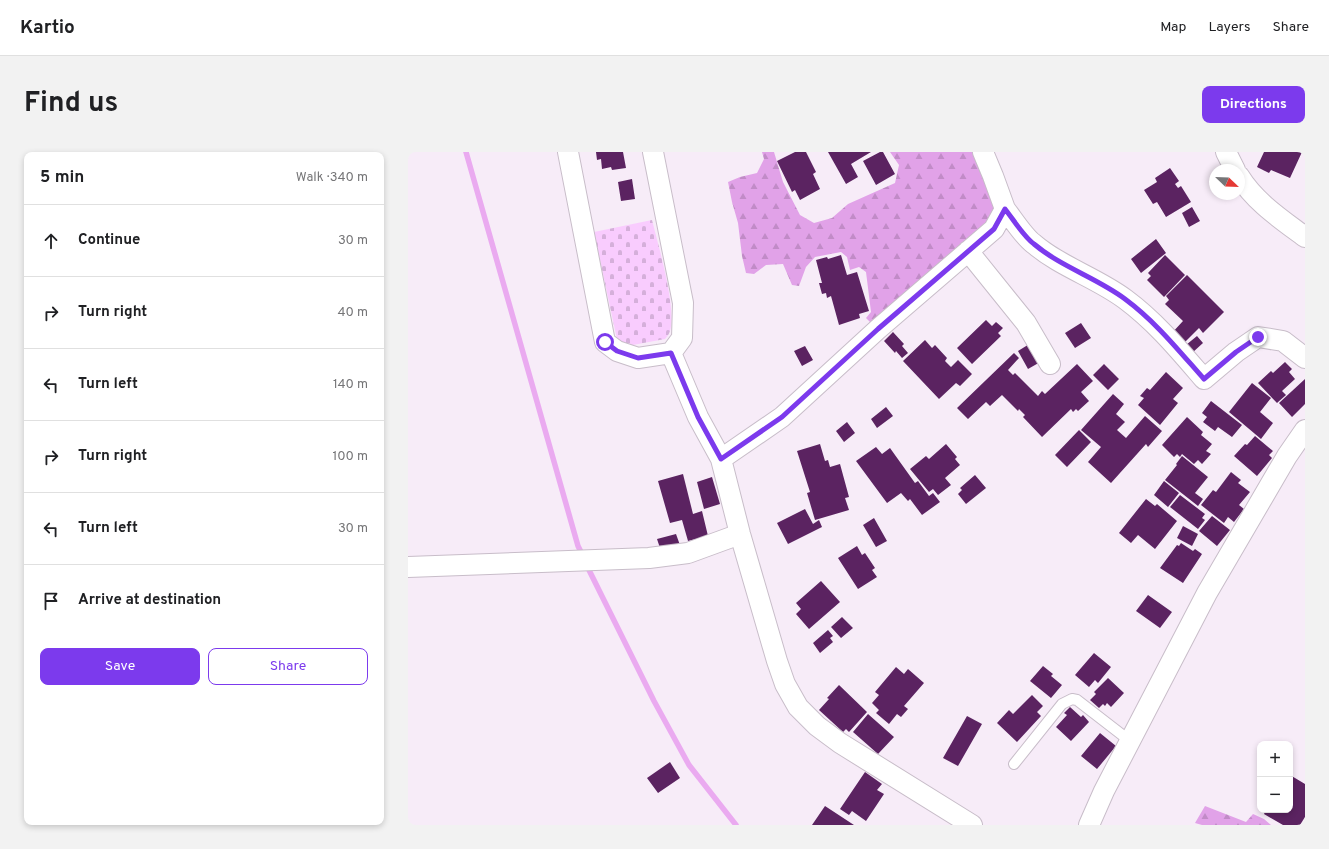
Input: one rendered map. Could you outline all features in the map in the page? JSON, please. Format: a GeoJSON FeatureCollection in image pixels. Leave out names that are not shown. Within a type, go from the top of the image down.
{"type":"FeatureCollection","features":[{"type":"Feature","properties":{"kind":"street"},"geometry":{"type":"LineString","coordinates":[[568,152],[605,342],[617,351],[638,358],[671,353],[682,338],[683,303],[653,152]]}},
{"type":"Feature","properties":{"kind":"street"},"geometry":{"type":"LineString","coordinates":[[983,152],[1005,209],[1032,244],[1055,259],[1088,276],[1125,299],[1160,328],[1204,379],[1236,352],[1258,337],[1283,342],[1305,358]]}},
{"type":"Feature","properties":{"kind":"street"},"geometry":{"type":"LineString","coordinates":[[1226,152],[1232,164]]}},
{"type":"Feature","properties":{"kind":"street"},"geometry":{"type":"LineString","coordinates":[[1245,187],[1268,210],[1305,237]]}},
{"type":"Feature","properties":{"kind":"street"},"geometry":{"type":"LineString","coordinates":[[721,459],[782,417],[878,329],[994,229],[1005,209]]}},
{"type":"Feature","properties":{"kind":"street"},"geometry":{"type":"LineString","coordinates":[[968,252],[1026,323],[1050,364]]}},
{"type":"Feature","properties":{"kind":"street"},"geometry":{"type":"LineString","coordinates":[[671,353],[698,417],[721,459],[740,534],[777,661],[785,684],[798,707],[817,726],[840,743],[972,825]]}},
{"type":"Feature","properties":{"kind":"street"},"geometry":{"type":"LineString","coordinates":[[1089,825],[1130,741],[1207,593],[1305,430]]}},
{"type":"Feature","properties":{"kind":"street"},"geometry":{"type":"LineString","coordinates":[[408,567],[649,558],[688,553],[740,534]]}},
{"type":"Feature","properties":{"kind":"lane"},"geometry":{"type":"LineString","coordinates":[[1014,764],[1062,704],[1072,699],[1077,700],[1130,741]]}},
{"type":"Feature","properties":{"kind":"green space"},"geometry":{"type":"Polygon","coordinates":[[[762,152],[774,152],[783,182],[800,215],[814,223],[832,218],[848,204],[895,183],[899,165],[890,152],[978,152],[999,211],[988,225],[876,321],[870,322],[866,318],[871,312],[866,272],[859,267],[850,270],[847,257],[841,252],[815,257],[806,267],[799,286],[792,285],[783,264],[766,265],[754,274],[746,273],[742,256],[738,223],[728,182],[740,177],[757,173],[764,159],[762,152]]]}},
{"type":"Feature","properties":{"kind":"green space"},"geometry":{"type":"Polygon","coordinates":[[[652,220],[669,293],[671,308],[670,331],[665,339],[622,347],[618,344],[594,232],[652,220]]]}},
{"type":"Feature","properties":{"kind":"green space"},"geometry":{"type":"Polygon","coordinates":[[[1205,806],[1246,822],[1253,814],[1264,819],[1271,825],[1202,825],[1195,823],[1205,806]]]}},
{"type":"Feature","properties":{"kind":"building"},"geometry":{"type":"Polygon","coordinates":[[[596,152],[623,152],[626,168],[612,170],[611,167],[602,169],[601,159],[597,160],[596,152]]]}},
{"type":"Feature","properties":{"kind":"building"},"geometry":{"type":"Polygon","coordinates":[[[795,152],[806,152],[816,172],[813,174],[820,189],[800,200],[795,190],[792,192],[777,161],[795,152]]]}},
{"type":"Feature","properties":{"kind":"building"},"geometry":{"type":"Polygon","coordinates":[[[828,152],[871,152],[851,164],[858,177],[846,184],[828,152]]]}},
{"type":"Feature","properties":{"kind":"building"},"geometry":{"type":"Polygon","coordinates":[[[880,152],[883,152],[895,174],[876,185],[863,161],[880,152]]]}},
{"type":"Feature","properties":{"kind":"building"},"geometry":{"type":"Polygon","coordinates":[[[1264,152],[1302,152],[1290,178],[1271,170],[1269,173],[1257,167],[1264,152]]]}},
{"type":"Feature","properties":{"kind":"building"},"geometry":{"type":"Polygon","coordinates":[[[1170,168],[1179,181],[1175,184],[1178,188],[1181,186],[1191,202],[1166,217],[1157,202],[1153,204],[1144,190],[1157,182],[1155,178],[1170,168]]]}},
{"type":"Feature","properties":{"kind":"building"},"geometry":{"type":"Polygon","coordinates":[[[632,179],[635,199],[621,201],[618,182],[632,179]]]}},
{"type":"Feature","properties":{"kind":"building"},"geometry":{"type":"Polygon","coordinates":[[[1192,207],[1200,221],[1189,227],[1182,213],[1192,207]]]}},
{"type":"Feature","properties":{"kind":"building"},"geometry":{"type":"Polygon","coordinates":[[[1156,239],[1166,253],[1141,273],[1131,259],[1156,239]]]}},
{"type":"Feature","properties":{"kind":"building"},"geometry":{"type":"Polygon","coordinates":[[[841,255],[847,275],[857,272],[869,311],[859,314],[860,318],[839,325],[831,296],[827,298],[826,293],[822,294],[819,283],[822,283],[816,260],[827,257],[828,259],[841,255]]]}},
{"type":"Feature","properties":{"kind":"building"},"geometry":{"type":"Polygon","coordinates":[[[1165,255],[1185,275],[1164,297],[1147,280],[1151,276],[1148,273],[1165,255]]]}},
{"type":"Feature","properties":{"kind":"building"},"geometry":{"type":"Polygon","coordinates":[[[1187,275],[1224,312],[1203,333],[1199,328],[1182,345],[1171,334],[1183,321],[1165,304],[1169,300],[1166,296],[1187,275]]]}},
{"type":"Feature","properties":{"kind":"building"},"geometry":{"type":"Polygon","coordinates":[[[986,320],[992,326],[996,322],[1003,328],[998,333],[1001,336],[972,364],[957,348],[986,320]]]}},
{"type":"Feature","properties":{"kind":"building"},"geometry":{"type":"Polygon","coordinates":[[[1081,323],[1091,338],[1075,348],[1065,333],[1081,323]]]}},
{"type":"Feature","properties":{"kind":"building"},"geometry":{"type":"Polygon","coordinates":[[[893,332],[904,344],[902,346],[908,353],[902,358],[884,341],[893,332]]]}},
{"type":"Feature","properties":{"kind":"building"},"geometry":{"type":"Polygon","coordinates":[[[1197,336],[1203,343],[1192,353],[1186,345],[1197,336]]]}},
{"type":"Feature","properties":{"kind":"building"},"geometry":{"type":"Polygon","coordinates":[[[925,340],[932,348],[935,345],[947,358],[945,361],[951,367],[958,360],[972,374],[960,386],[956,383],[939,399],[903,361],[925,340]]]}},
{"type":"Feature","properties":{"kind":"building"},"geometry":{"type":"Polygon","coordinates":[[[1031,343],[1042,361],[1028,369],[1018,351],[1031,343]]]}},
{"type":"Feature","properties":{"kind":"building"},"geometry":{"type":"Polygon","coordinates":[[[805,346],[813,360],[802,366],[794,351],[805,346]]]}},
{"type":"Feature","properties":{"kind":"building"},"geometry":{"type":"Polygon","coordinates":[[[1014,353],[1019,358],[1008,370],[1013,375],[1015,373],[1038,396],[1042,391],[1045,394],[1077,364],[1093,381],[1081,392],[1089,401],[1078,411],[1076,409],[1073,412],[1071,409],[1042,437],[1023,417],[1025,415],[1019,409],[1018,411],[1002,395],[990,406],[986,402],[968,419],[957,408],[1014,353]]]}},
{"type":"Feature","properties":{"kind":"building"},"geometry":{"type":"Polygon","coordinates":[[[1285,362],[1292,369],[1289,372],[1295,379],[1282,391],[1286,395],[1277,403],[1258,383],[1271,371],[1273,373],[1285,362]]]}},
{"type":"Feature","properties":{"kind":"building"},"geometry":{"type":"Polygon","coordinates":[[[1104,364],[1119,379],[1108,390],[1093,375],[1104,364]]]}},
{"type":"Feature","properties":{"kind":"building"},"geometry":{"type":"Polygon","coordinates":[[[1166,372],[1183,388],[1173,399],[1178,403],[1160,425],[1138,405],[1144,398],[1140,396],[1147,388],[1150,390],[1166,372]]]}},
{"type":"Feature","properties":{"kind":"building"},"geometry":{"type":"Polygon","coordinates":[[[1305,379],[1305,404],[1292,417],[1279,403],[1305,379]]]}},
{"type":"Feature","properties":{"kind":"building"},"geometry":{"type":"Polygon","coordinates":[[[1252,383],[1271,398],[1260,412],[1273,423],[1261,439],[1229,412],[1252,383]]]}},
{"type":"Feature","properties":{"kind":"building"},"geometry":{"type":"Polygon","coordinates":[[[1113,394],[1124,404],[1116,414],[1125,422],[1117,430],[1126,438],[1145,416],[1162,431],[1148,447],[1146,444],[1111,483],[1088,462],[1101,447],[1081,430],[1113,394]]]}},
{"type":"Feature","properties":{"kind":"building"},"geometry":{"type":"Polygon","coordinates":[[[1211,401],[1242,425],[1232,437],[1218,427],[1215,431],[1203,422],[1207,417],[1202,413],[1211,401]]]}},
{"type":"Feature","properties":{"kind":"building"},"geometry":{"type":"Polygon","coordinates":[[[886,407],[893,416],[877,428],[871,419],[886,407]]]}},
{"type":"Feature","properties":{"kind":"building"},"geometry":{"type":"Polygon","coordinates":[[[1187,417],[1203,432],[1201,435],[1212,444],[1206,451],[1211,454],[1202,464],[1198,460],[1194,464],[1182,454],[1180,457],[1177,454],[1174,457],[1162,445],[1187,417]]]}},
{"type":"Feature","properties":{"kind":"building"},"geometry":{"type":"Polygon","coordinates":[[[847,422],[855,433],[844,442],[836,431],[847,422]]]}},
{"type":"Feature","properties":{"kind":"building"},"geometry":{"type":"Polygon","coordinates":[[[1079,430],[1091,442],[1067,467],[1055,455],[1079,430]]]}},
{"type":"Feature","properties":{"kind":"building"},"geometry":{"type":"Polygon","coordinates":[[[1255,436],[1273,451],[1269,455],[1272,458],[1257,476],[1234,456],[1255,436]]]}},
{"type":"Feature","properties":{"kind":"building"},"geometry":{"type":"Polygon","coordinates":[[[820,444],[825,461],[828,460],[830,467],[840,464],[849,497],[845,498],[849,510],[815,520],[807,493],[810,492],[797,451],[820,444]]]}},
{"type":"Feature","properties":{"kind":"building"},"geometry":{"type":"Polygon","coordinates":[[[946,444],[957,457],[955,459],[960,465],[945,478],[951,485],[938,495],[933,489],[929,492],[910,469],[926,456],[929,459],[946,444]]]}},
{"type":"Feature","properties":{"kind":"building"},"geometry":{"type":"Polygon","coordinates":[[[876,447],[882,454],[890,448],[915,483],[918,481],[929,496],[933,493],[940,502],[922,515],[910,499],[908,501],[901,493],[887,503],[856,461],[876,447]]]}},
{"type":"Feature","properties":{"kind":"building"},"geometry":{"type":"Polygon","coordinates":[[[1182,456],[1208,477],[1195,493],[1203,499],[1198,506],[1165,480],[1182,456]]]}},
{"type":"Feature","properties":{"kind":"building"},"geometry":{"type":"Polygon","coordinates":[[[1231,472],[1241,480],[1238,483],[1250,492],[1239,505],[1244,509],[1234,522],[1228,517],[1224,523],[1201,505],[1213,490],[1216,492],[1231,472]]]}},
{"type":"Feature","properties":{"kind":"building"},"geometry":{"type":"Polygon","coordinates":[[[683,474],[693,514],[702,511],[708,536],[688,541],[682,520],[670,523],[658,481],[683,474]]]}},
{"type":"Feature","properties":{"kind":"building"},"geometry":{"type":"Polygon","coordinates":[[[975,475],[986,488],[966,504],[958,494],[962,490],[960,488],[975,475]]]}},
{"type":"Feature","properties":{"kind":"building"},"geometry":{"type":"Polygon","coordinates":[[[712,477],[720,504],[704,509],[697,482],[712,477]]]}},
{"type":"Feature","properties":{"kind":"building"},"geometry":{"type":"Polygon","coordinates":[[[1164,481],[1179,493],[1168,507],[1154,495],[1164,481]]]}},
{"type":"Feature","properties":{"kind":"building"},"geometry":{"type":"Polygon","coordinates":[[[1180,495],[1205,514],[1202,518],[1205,520],[1198,529],[1170,507],[1180,495]]]}},
{"type":"Feature","properties":{"kind":"building"},"geometry":{"type":"Polygon","coordinates":[[[1146,499],[1155,506],[1157,504],[1177,521],[1155,549],[1138,535],[1131,543],[1119,533],[1146,499]]]}},
{"type":"Feature","properties":{"kind":"building"},"geometry":{"type":"Polygon","coordinates":[[[805,509],[813,524],[819,520],[822,527],[788,544],[777,523],[805,509]]]}},
{"type":"Feature","properties":{"kind":"building"},"geometry":{"type":"Polygon","coordinates":[[[1212,516],[1230,530],[1217,546],[1199,531],[1212,516]]]}},
{"type":"Feature","properties":{"kind":"building"},"geometry":{"type":"Polygon","coordinates":[[[874,518],[887,541],[876,547],[863,525],[874,518]]]}},
{"type":"Feature","properties":{"kind":"building"},"geometry":{"type":"Polygon","coordinates":[[[1183,526],[1198,534],[1192,546],[1177,538],[1183,526]]]}},
{"type":"Feature","properties":{"kind":"building"},"geometry":{"type":"Polygon","coordinates":[[[676,534],[681,548],[661,551],[657,539],[676,534]]]}},
{"type":"Feature","properties":{"kind":"building"},"geometry":{"type":"Polygon","coordinates":[[[1181,543],[1193,551],[1195,549],[1202,554],[1183,583],[1160,568],[1177,545],[1179,546],[1181,543]]]}},
{"type":"Feature","properties":{"kind":"building"},"geometry":{"type":"Polygon","coordinates":[[[857,546],[862,555],[865,553],[875,568],[872,570],[877,577],[858,589],[838,558],[857,546]]]}},
{"type":"Feature","properties":{"kind":"building"},"geometry":{"type":"Polygon","coordinates":[[[821,581],[840,602],[809,629],[796,614],[801,609],[796,603],[821,581]]]}},
{"type":"Feature","properties":{"kind":"building"},"geometry":{"type":"Polygon","coordinates":[[[1148,595],[1172,612],[1160,628],[1136,611],[1148,595]]]}},
{"type":"Feature","properties":{"kind":"building"},"geometry":{"type":"Polygon","coordinates":[[[842,617],[853,628],[841,638],[831,627],[842,617]]]}},
{"type":"Feature","properties":{"kind":"building"},"geometry":{"type":"Polygon","coordinates":[[[828,630],[833,636],[830,638],[833,642],[820,653],[813,643],[828,630]]]}},
{"type":"Feature","properties":{"kind":"building"},"geometry":{"type":"Polygon","coordinates":[[[1094,653],[1111,667],[1098,683],[1095,680],[1089,687],[1075,675],[1094,653]]]}},
{"type":"Feature","properties":{"kind":"building"},"geometry":{"type":"Polygon","coordinates":[[[1043,666],[1053,674],[1051,676],[1062,685],[1051,698],[1030,681],[1043,666]]]}},
{"type":"Feature","properties":{"kind":"building"},"geometry":{"type":"Polygon","coordinates":[[[896,667],[904,674],[908,669],[924,683],[904,706],[908,709],[901,717],[897,714],[889,724],[876,713],[879,710],[872,703],[879,695],[875,692],[896,667]]]}},
{"type":"Feature","properties":{"kind":"building"},"geometry":{"type":"Polygon","coordinates":[[[1108,678],[1124,693],[1111,707],[1107,703],[1105,706],[1103,704],[1099,708],[1090,700],[1096,694],[1094,692],[1108,678]]]}},
{"type":"Feature","properties":{"kind":"building"},"geometry":{"type":"Polygon","coordinates":[[[839,685],[867,712],[849,732],[846,729],[843,732],[819,710],[829,699],[827,698],[839,685]]]}},
{"type":"Feature","properties":{"kind":"building"},"geometry":{"type":"Polygon","coordinates":[[[1032,695],[1043,706],[1037,712],[1041,716],[1017,742],[997,723],[1009,710],[1013,714],[1032,695]]]}},
{"type":"Feature","properties":{"kind":"building"},"geometry":{"type":"Polygon","coordinates":[[[1070,707],[1081,717],[1083,715],[1089,722],[1071,741],[1056,727],[1067,715],[1064,713],[1070,707]]]}},
{"type":"Feature","properties":{"kind":"building"},"geometry":{"type":"Polygon","coordinates":[[[868,714],[894,737],[878,754],[853,732],[868,714]]]}},
{"type":"Feature","properties":{"kind":"building"},"geometry":{"type":"Polygon","coordinates":[[[967,716],[982,724],[958,766],[943,758],[967,716]]]}},
{"type":"Feature","properties":{"kind":"building"},"geometry":{"type":"Polygon","coordinates":[[[1100,733],[1116,746],[1097,769],[1081,756],[1100,733]]]}},
{"type":"Feature","properties":{"kind":"building"},"geometry":{"type":"Polygon","coordinates":[[[670,762],[680,778],[658,793],[647,778],[670,762]]]}},
{"type":"Feature","properties":{"kind":"building"},"geometry":{"type":"Polygon","coordinates":[[[865,772],[882,784],[877,790],[884,794],[866,821],[852,811],[849,815],[840,809],[865,772]]]}},
{"type":"Feature","properties":{"kind":"building"},"geometry":{"type":"Polygon","coordinates":[[[1293,777],[1305,784],[1305,817],[1300,825],[1283,825],[1264,814],[1293,813],[1293,777]]]}},
{"type":"Feature","properties":{"kind":"building"},"geometry":{"type":"Polygon","coordinates":[[[825,806],[854,825],[812,825],[825,806]]]}},
{"type":"Feature","properties":{"kind":"waterway"},"geometry":{"type":"LineString","coordinates":[[466,152],[578,546],[583,556]]}},
{"type":"Feature","properties":{"kind":"waterway"},"geometry":{"type":"LineString","coordinates":[[586,564],[654,701],[689,765],[736,825]]}},
{"type":"Feature","properties":{"kind":"route"},"geometry":{"type":"LineString","coordinates":[[605,342],[617,351],[638,358],[671,353],[698,417],[721,459],[782,417],[878,329],[994,229],[1005,209],[1032,244],[1055,259],[1088,276],[1125,299],[1160,328],[1204,379],[1236,352],[1258,337]]}}]}
